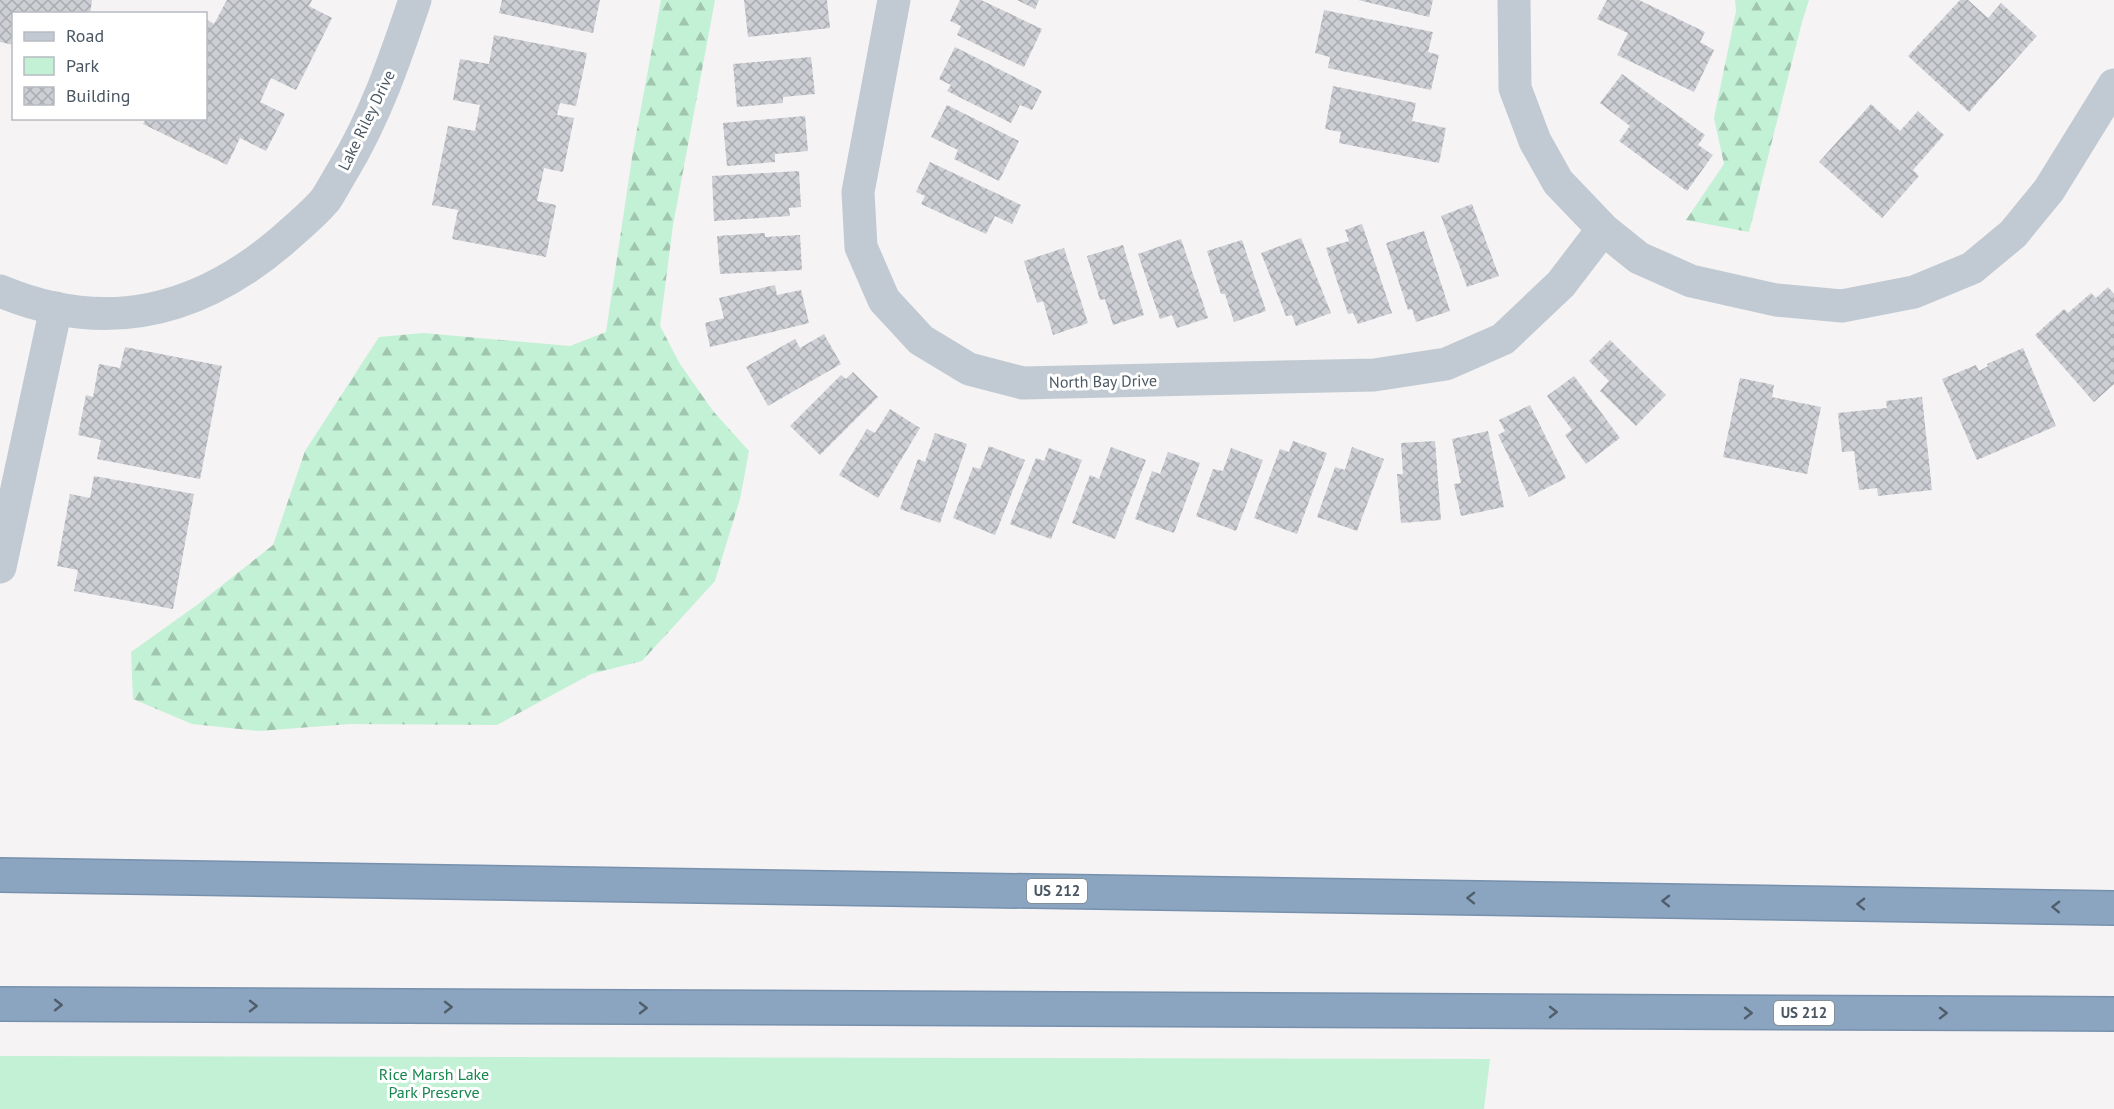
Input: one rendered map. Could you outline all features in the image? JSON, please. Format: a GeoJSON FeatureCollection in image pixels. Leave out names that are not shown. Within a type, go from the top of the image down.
{"type":"FeatureCollection","features":[{"type":"Feature","properties":{"kind":"highway","name":"US 212"},"geometry":{"type":"LineString","coordinates":[[0,875],[2114,908]]}},
{"type":"Feature","properties":{"kind":"highway","name":"US 212"},"geometry":{"type":"LineString","coordinates":[[0,1004],[2114,1014]]}},
{"type":"Feature","properties":{"kind":"street","name":"Lake Riley Drive"},"geometry":{"type":"LineString","coordinates":[[0,291],[23,301],[56,308],[117,315],[167,306],[209,289],[258,261],[325,199],[355,150],[392,68],[415,0]]}},
{"type":"Feature","properties":{"kind":"street","name":"North Bay Drive"},"geometry":{"type":"LineString","coordinates":[[894,0],[858,192],[861,247],[884,300],[921,340],[969,369],[1023,383],[1374,375],[1446,364],[1503,339],[1561,284],[1603,229]]}},
{"type":"Feature","properties":{"kind":"street"},"geometry":{"type":"LineString","coordinates":[[1514,0],[1515,88],[1535,141],[1557,182],[1603,229],[1639,258],[1691,281],[1776,300],[1842,306],[1914,292],[1972,268],[2013,234],[2049,190],[2114,85]]}},
{"type":"Feature","properties":{"kind":"street"},"geometry":{"type":"LineString","coordinates":[[0,567],[8,487],[56,308]]}},
{"type":"Feature","properties":{"kind":"green space"},"geometry":{"type":"Polygon","coordinates":[[[661,0],[715,0],[673,225],[660,326],[680,364],[713,411],[749,451],[740,499],[715,581],[642,661],[591,674],[497,725],[350,724],[259,731],[192,724],[133,699],[131,652],[197,605],[273,545],[305,451],[379,337],[423,333],[570,346],[606,332],[633,151],[661,0]]]}},
{"type":"Feature","properties":{"kind":"green space"},"geometry":{"type":"Polygon","coordinates":[[[1735,0],[1809,0],[1749,232],[1686,220],[1724,164],[1714,118],[1736,11],[1735,0]]]}},
{"type":"Feature","properties":{"kind":"green space","name":"Rice Marsh Lake Park Preserve"},"geometry":{"type":"Polygon","coordinates":[[[0,1056],[1490,1059],[1484,1109],[0,1109],[0,1056]]]}},
{"type":"Feature","properties":{"kind":"building"},"geometry":{"type":"Polygon","coordinates":[[[0,0],[92,0],[90,12],[12,12],[12,45],[0,42],[0,0]]]}},
{"type":"Feature","properties":{"kind":"building"},"geometry":{"type":"Polygon","coordinates":[[[227,0],[312,0],[309,6],[332,18],[296,90],[271,78],[260,102],[285,114],[266,151],[240,138],[227,165],[143,124],[145,120],[207,120],[207,20],[214,24],[227,0]]]}},
{"type":"Feature","properties":{"kind":"building"},"geometry":{"type":"Polygon","coordinates":[[[502,0],[600,0],[593,33],[499,13],[502,0]]]}},
{"type":"Feature","properties":{"kind":"building"},"geometry":{"type":"Polygon","coordinates":[[[744,0],[827,0],[830,28],[748,37],[744,0]]]}},
{"type":"Feature","properties":{"kind":"building"},"geometry":{"type":"Polygon","coordinates":[[[960,0],[981,0],[1042,29],[1024,67],[957,35],[961,26],[950,21],[960,0]]]}},
{"type":"Feature","properties":{"kind":"building"},"geometry":{"type":"Polygon","coordinates":[[[1017,0],[1039,0],[1035,9],[1017,0]]]}},
{"type":"Feature","properties":{"kind":"building"},"geometry":{"type":"Polygon","coordinates":[[[1358,0],[1433,0],[1429,17],[1358,0]]]}},
{"type":"Feature","properties":{"kind":"building"},"geometry":{"type":"Polygon","coordinates":[[[1607,0],[1639,0],[1705,32],[1700,42],[1714,50],[1694,92],[1617,55],[1628,33],[1597,19],[1607,0]]]}},
{"type":"Feature","properties":{"kind":"building"},"geometry":{"type":"Polygon","coordinates":[[[1960,0],[1968,0],[1988,18],[2001,3],[2037,36],[1969,112],[1908,56],[1960,0]]]}},
{"type":"Feature","properties":{"kind":"building"},"geometry":{"type":"Polygon","coordinates":[[[1324,10],[1433,32],[1428,52],[1439,55],[1431,90],[1328,68],[1330,57],[1315,53],[1324,10]]]}},
{"type":"Feature","properties":{"kind":"building"},"geometry":{"type":"Polygon","coordinates":[[[494,35],[587,53],[576,106],[560,103],[557,115],[574,118],[563,172],[544,168],[537,201],[556,205],[546,257],[452,239],[458,210],[432,205],[448,126],[475,131],[480,105],[453,100],[460,59],[489,64],[494,35]]]}},
{"type":"Feature","properties":{"kind":"building"},"geometry":{"type":"Polygon","coordinates":[[[955,47],[1042,91],[1032,110],[1020,105],[1011,123],[947,91],[951,85],[939,79],[955,47]]]}},
{"type":"Feature","properties":{"kind":"building"},"geometry":{"type":"Polygon","coordinates":[[[811,57],[815,94],[783,97],[783,103],[737,107],[733,64],[811,57]]]}},
{"type":"Feature","properties":{"kind":"building"},"geometry":{"type":"Polygon","coordinates":[[[1622,74],[1705,135],[1698,145],[1713,155],[1687,191],[1619,141],[1630,126],[1600,103],[1622,74]]]}},
{"type":"Feature","properties":{"kind":"building"},"geometry":{"type":"Polygon","coordinates":[[[1333,86],[1416,103],[1412,121],[1446,128],[1439,163],[1339,143],[1341,132],[1325,129],[1333,86]]]}},
{"type":"Feature","properties":{"kind":"building"},"geometry":{"type":"Polygon","coordinates":[[[1871,104],[1900,131],[1918,111],[1944,135],[1913,170],[1919,176],[1882,218],[1819,162],[1871,104]]]}},
{"type":"Feature","properties":{"kind":"building"},"geometry":{"type":"Polygon","coordinates":[[[947,105],[1019,141],[999,181],[954,159],[958,150],[931,137],[947,105]]]}},
{"type":"Feature","properties":{"kind":"building"},"geometry":{"type":"Polygon","coordinates":[[[805,116],[808,151],[775,154],[775,162],[727,166],[723,123],[805,116]]]}},
{"type":"Feature","properties":{"kind":"building"},"geometry":{"type":"Polygon","coordinates":[[[930,162],[1021,205],[1012,224],[995,216],[986,234],[921,204],[925,196],[916,192],[930,162]]]}},
{"type":"Feature","properties":{"kind":"building"},"geometry":{"type":"Polygon","coordinates":[[[799,171],[801,207],[789,208],[790,216],[714,221],[712,176],[799,171]]]}},
{"type":"Feature","properties":{"kind":"building"},"geometry":{"type":"Polygon","coordinates":[[[1472,204],[1499,276],[1467,287],[1441,216],[1472,204]]]}},
{"type":"Feature","properties":{"kind":"building"},"geometry":{"type":"Polygon","coordinates":[[[1362,224],[1392,313],[1358,324],[1353,313],[1348,314],[1326,248],[1349,241],[1345,230],[1362,224]]]}},
{"type":"Feature","properties":{"kind":"building"},"geometry":{"type":"Polygon","coordinates":[[[1424,231],[1450,311],[1416,322],[1412,309],[1408,310],[1386,243],[1424,231]]]}},
{"type":"Feature","properties":{"kind":"building"},"geometry":{"type":"Polygon","coordinates":[[[765,233],[765,237],[800,235],[802,270],[720,274],[717,236],[765,233]]]}},
{"type":"Feature","properties":{"kind":"building"},"geometry":{"type":"Polygon","coordinates":[[[1301,238],[1331,313],[1296,326],[1292,315],[1286,316],[1261,253],[1301,238]]]}},
{"type":"Feature","properties":{"kind":"building"},"geometry":{"type":"Polygon","coordinates":[[[1181,239],[1208,318],[1177,328],[1172,315],[1160,319],[1138,254],[1181,239]]]}},
{"type":"Feature","properties":{"kind":"building"},"geometry":{"type":"Polygon","coordinates":[[[1242,240],[1266,311],[1234,322],[1225,294],[1221,294],[1207,251],[1242,240]]]}},
{"type":"Feature","properties":{"kind":"building"},"geometry":{"type":"Polygon","coordinates":[[[1123,245],[1144,315],[1113,325],[1105,299],[1100,300],[1087,256],[1123,245]]]}},
{"type":"Feature","properties":{"kind":"building"},"geometry":{"type":"Polygon","coordinates":[[[1064,248],[1088,323],[1053,335],[1043,301],[1037,303],[1024,261],[1064,248]]]}},
{"type":"Feature","properties":{"kind":"building"},"geometry":{"type":"Polygon","coordinates":[[[775,285],[777,295],[801,290],[809,323],[710,347],[705,323],[724,318],[719,298],[775,285]]]}},
{"type":"Feature","properties":{"kind":"building"},"geometry":{"type":"Polygon","coordinates":[[[2108,287],[2114,294],[2114,384],[2094,402],[2035,335],[2064,309],[2068,313],[2091,293],[2096,298],[2108,287]]]}},
{"type":"Feature","properties":{"kind":"building"},"geometry":{"type":"Polygon","coordinates":[[[824,334],[841,364],[768,406],[746,367],[795,339],[800,348],[824,334]]]}},
{"type":"Feature","properties":{"kind":"building"},"geometry":{"type":"Polygon","coordinates":[[[1610,340],[1666,395],[1636,426],[1600,391],[1609,381],[1589,361],[1610,340]]]}},
{"type":"Feature","properties":{"kind":"building"},"geometry":{"type":"Polygon","coordinates":[[[125,347],[222,366],[200,479],[97,459],[101,440],[78,435],[86,395],[93,397],[99,364],[120,368],[125,347]]]}},
{"type":"Feature","properties":{"kind":"building"},"geometry":{"type":"Polygon","coordinates":[[[2023,348],[2056,426],[1977,460],[1942,379],[1976,365],[1979,371],[1988,366],[1987,364],[2023,348]]]}},
{"type":"Feature","properties":{"kind":"building"},"geometry":{"type":"Polygon","coordinates":[[[853,372],[878,397],[820,455],[790,426],[841,375],[846,379],[853,372]]]}},
{"type":"Feature","properties":{"kind":"building"},"geometry":{"type":"Polygon","coordinates":[[[1574,376],[1620,438],[1586,464],[1565,435],[1572,430],[1547,396],[1574,376]]]}},
{"type":"Feature","properties":{"kind":"building"},"geometry":{"type":"Polygon","coordinates":[[[1740,378],[1774,385],[1772,397],[1821,407],[1807,474],[1723,457],[1740,378]]]}},
{"type":"Feature","properties":{"kind":"building"},"geometry":{"type":"Polygon","coordinates":[[[1922,397],[1932,490],[1878,496],[1877,488],[1859,490],[1854,451],[1842,452],[1838,413],[1887,408],[1886,401],[1922,397]]]}},
{"type":"Feature","properties":{"kind":"building"},"geometry":{"type":"Polygon","coordinates":[[[1530,405],[1566,478],[1529,497],[1498,435],[1505,431],[1499,420],[1530,405]]]}},
{"type":"Feature","properties":{"kind":"building"},"geometry":{"type":"Polygon","coordinates":[[[890,409],[920,428],[878,498],[839,475],[867,429],[875,433],[890,409]]]}},
{"type":"Feature","properties":{"kind":"building"},"geometry":{"type":"Polygon","coordinates":[[[1488,431],[1504,507],[1461,516],[1454,484],[1461,483],[1452,439],[1488,431]]]}},
{"type":"Feature","properties":{"kind":"building"},"geometry":{"type":"Polygon","coordinates":[[[935,433],[967,444],[940,523],[900,509],[918,459],[925,462],[935,433]]]}},
{"type":"Feature","properties":{"kind":"building"},"geometry":{"type":"Polygon","coordinates":[[[1293,441],[1327,453],[1297,534],[1254,518],[1280,449],[1289,452],[1293,441]]]}},
{"type":"Feature","properties":{"kind":"building"},"geometry":{"type":"Polygon","coordinates":[[[1435,441],[1441,520],[1401,523],[1397,474],[1403,474],[1401,443],[1435,441]]]}},
{"type":"Feature","properties":{"kind":"building"},"geometry":{"type":"Polygon","coordinates":[[[989,446],[1025,460],[995,535],[953,518],[973,467],[980,469],[989,446]]]}},
{"type":"Feature","properties":{"kind":"building"},"geometry":{"type":"Polygon","coordinates":[[[1111,447],[1146,460],[1115,539],[1072,523],[1090,475],[1099,479],[1111,447]]]}},
{"type":"Feature","properties":{"kind":"building"},"geometry":{"type":"Polygon","coordinates":[[[1352,447],[1384,459],[1357,531],[1317,517],[1335,467],[1345,470],[1352,447]]]}},
{"type":"Feature","properties":{"kind":"building"},"geometry":{"type":"Polygon","coordinates":[[[1049,448],[1082,460],[1051,539],[1010,524],[1036,458],[1044,461],[1049,448]]]}},
{"type":"Feature","properties":{"kind":"building"},"geometry":{"type":"Polygon","coordinates":[[[1231,448],[1263,460],[1236,531],[1196,516],[1213,469],[1223,471],[1231,448]]]}},
{"type":"Feature","properties":{"kind":"building"},"geometry":{"type":"Polygon","coordinates":[[[1168,452],[1200,463],[1174,533],[1135,519],[1152,471],[1160,474],[1168,452]]]}},
{"type":"Feature","properties":{"kind":"building"},"geometry":{"type":"Polygon","coordinates":[[[94,476],[194,494],[173,609],[74,591],[78,570],[57,566],[70,494],[90,498],[94,476]]]}}]}
